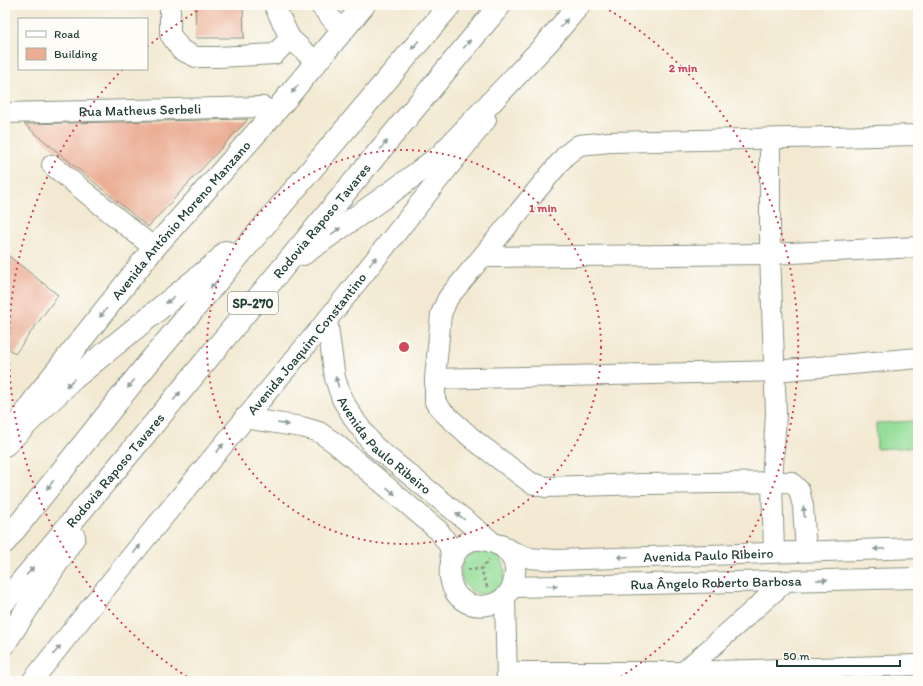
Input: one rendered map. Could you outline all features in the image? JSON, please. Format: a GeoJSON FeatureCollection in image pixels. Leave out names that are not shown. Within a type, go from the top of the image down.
{"type":"FeatureCollection","features":[{"type":"Feature","properties":{"kind":"main road","name":"Avenida Antônio Moreno Manzano"},"geometry":{"type":"LineString","coordinates":[[5,443],[40,392],[154,248],[274,113],[364,5]]}},
{"type":"Feature","properties":{"kind":"main road","name":"SP-270"},"geometry":{"type":"LineString","coordinates":[[5,542],[145,367],[365,104],[450,5]]}},
{"type":"Feature","properties":{"kind":"main road","name":"Rodovia Raposo Tavares"},"geometry":{"type":"LineString","coordinates":[[5,601],[128,455],[500,5]]}},
{"type":"Feature","properties":{"kind":"main road","name":"Avenida Joaquim Constantino"},"geometry":{"type":"LineString","coordinates":[[548,42],[579,5]]}},
{"type":"Feature","properties":{"kind":"main road"},"geometry":{"type":"LineString","coordinates":[[281,269],[393,191],[441,155],[548,42]]}},
{"type":"Feature","properties":{"kind":"main road"},"geometry":{"type":"LineString","coordinates":[[5,443],[73,379],[218,261],[365,104]]}},
{"type":"Feature","properties":{"kind":"main road"},"geometry":{"type":"LineString","coordinates":[[5,643],[128,455]]}},
{"type":"Feature","properties":{"kind":"street"},"geometry":{"type":"LineString","coordinates":[[170,5],[170,34],[181,50],[196,57],[275,54],[290,38]]}},
{"type":"Feature","properties":{"kind":"street"},"geometry":{"type":"LineString","coordinates":[[274,5],[290,38],[317,63]]}},
{"type":"Feature","properties":{"kind":"street"},"geometry":{"type":"LineString","coordinates":[[320,5],[342,31]]}},
{"type":"Feature","properties":{"kind":"street","name":"Avenida Joaquim Constantino"},"geometry":{"type":"LineString","coordinates":[[32,681],[244,418],[327,320],[548,42]]}},
{"type":"Feature","properties":{"kind":"street","name":"Rua Matheus Serbeli"},"geometry":{"type":"LineString","coordinates":[[5,113],[263,107],[274,113]]}},
{"type":"Feature","properties":{"kind":"street"},"geometry":{"type":"LineString","coordinates":[[806,551],[803,506],[799,490],[791,482],[537,486],[474,440],[438,408],[435,402],[434,379],[442,310],[448,298],[566,155],[579,145],[628,141],[918,135]]}},
{"type":"Feature","properties":{"kind":"street"},"geometry":{"type":"LineString","coordinates":[[770,139],[770,254],[776,413],[772,483],[774,552]]}},
{"type":"Feature","properties":{"kind":"street"},"geometry":{"type":"LineString","coordinates":[[52,165],[154,248]]}},
{"type":"Feature","properties":{"kind":"street"},"geometry":{"type":"LineString","coordinates":[[483,257],[770,254],[918,247]]}},
{"type":"Feature","properties":{"kind":"street","name":"Avenida Paulo Ribeiro"},"geometry":{"type":"LineString","coordinates":[[327,320],[335,378],[342,399],[356,422],[374,446],[496,543],[529,558],[555,560],[918,548]]}},
{"type":"Feature","properties":{"kind":"street"},"geometry":{"type":"LineString","coordinates":[[434,379],[775,371],[918,358]]}},
{"type":"Feature","properties":{"kind":"street","name":"Avenida Paulo Ribeiro"},"geometry":{"type":"LineString","coordinates":[[244,418],[302,427],[318,432],[335,443],[439,531],[450,547],[451,561],[449,571],[451,584],[457,595],[468,603],[480,607],[504,597]]}},
{"type":"Feature","properties":{"kind":"street"},"geometry":{"type":"LineString","coordinates":[[451,561],[458,551],[467,543],[478,540],[496,543],[512,557],[516,572],[504,597],[507,676],[678,676],[918,665]]}},
{"type":"Feature","properties":{"kind":"street","name":"Rua Ângelo Roberto Barbosa"},"geometry":{"type":"LineString","coordinates":[[504,597],[785,582],[918,578]]}},
{"type":"Feature","properties":{"kind":"street"},"geometry":{"type":"LineString","coordinates":[[678,676],[785,582]]}},
{"type":"Feature","properties":{"kind":"path"},"geometry":{"type":"LineString","coordinates":[[496,543],[481,570],[504,597]]}},
{"type":"Feature","properties":{"kind":"green space"},"geometry":{"type":"Polygon","coordinates":[[[918,421],[918,447],[877,449],[876,423],[918,421]]]}},
{"type":"Feature","properties":{"kind":"green space"},"geometry":{"type":"Polygon","coordinates":[[[479,550],[487,550],[499,556],[505,568],[505,576],[499,588],[487,594],[479,594],[467,588],[461,576],[461,568],[467,556],[479,550]]]}},
{"type":"Feature","properties":{"kind":"building"},"geometry":{"type":"Polygon","coordinates":[[[195,5],[243,5],[244,38],[196,38],[195,5]]]}},
{"type":"Feature","properties":{"kind":"building"},"geometry":{"type":"Polygon","coordinates":[[[248,119],[148,227],[24,124],[248,119]]]}},
{"type":"Feature","properties":{"kind":"building"},"geometry":{"type":"Polygon","coordinates":[[[5,253],[58,295],[15,354],[5,345],[5,253]]]}}]}
